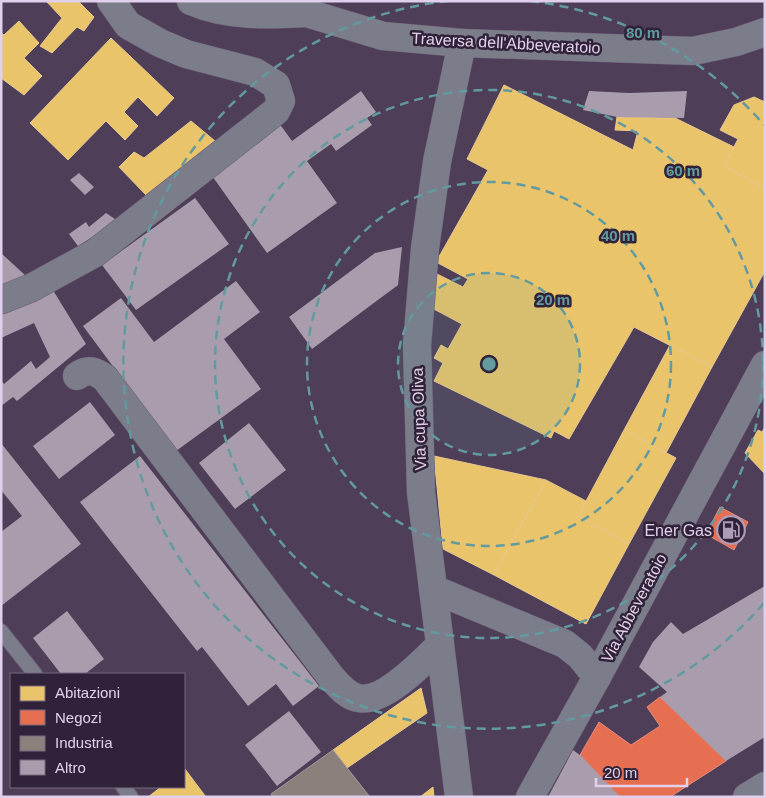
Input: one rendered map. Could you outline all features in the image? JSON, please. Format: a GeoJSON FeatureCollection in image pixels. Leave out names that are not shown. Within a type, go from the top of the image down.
{"type":"FeatureCollection","features":[{"type":"Feature","properties":{"kind":"street"},"geometry":{"type":"LineString","coordinates":[[1,300],[31,288],[95,254],[276,111],[281,101],[276,85],[255,72],[186,54],[160,43],[128,25],[111,1]]}},
{"type":"Feature","properties":{"kind":"street","name":"Traversa dell'Abbeveratoio"},"geometry":{"type":"LineString","coordinates":[[191,1],[205,7],[261,15],[295,7],[383,36],[462,43],[693,51],[736,42],[765,32]]}},
{"type":"Feature","properties":{"kind":"street","name":"Via cupa Oliva"},"geometry":{"type":"LineString","coordinates":[[459,797],[421,492],[417,345],[425,248],[437,162],[462,43]]}},
{"type":"Feature","properties":{"kind":"street","name":"Via Abbeveratoio"},"geometry":{"type":"LineString","coordinates":[[530,797],[597,677],[765,365]]}},
{"type":"Feature","properties":{"kind":"street"},"geometry":{"type":"LineString","coordinates":[[77,376],[84,371],[95,371],[105,378],[331,678],[346,693],[368,700],[387,691],[422,663],[440,645]]}},
{"type":"Feature","properties":{"kind":"street"},"geometry":{"type":"LineString","coordinates":[[433,589],[565,644],[580,656],[597,677]]}},
{"type":"Feature","properties":{"kind":"street"},"geometry":{"type":"LineString","coordinates":[[747,797],[765,786]]}},
{"type":"Feature","properties":{"kind":"lane"},"geometry":{"type":"LineString","coordinates":[[1,630],[34,673]]}},
{"type":"Feature","properties":{"kind":"building: Abitazioni"},"geometry":{"type":"Polygon","coordinates":[[[46,1],[78,1],[94,17],[84,31],[77,27],[52,53],[40,46],[62,18],[46,1]]]}},
{"type":"Feature","properties":{"kind":"building: Abitazioni"},"geometry":{"type":"Polygon","coordinates":[[[19,21],[39,43],[24,58],[42,76],[24,95],[1,78],[1,33],[4,35],[19,21]]]}},
{"type":"Feature","properties":{"kind":"building: Abitazioni"},"geometry":{"type":"Polygon","coordinates":[[[111,38],[174,98],[157,116],[138,97],[124,112],[138,126],[125,140],[106,121],[68,160],[30,123],[111,38]]]}},
{"type":"Feature","properties":{"kind":"building: Abitazioni"},"geometry":{"type":"Polygon","coordinates":[[[504,85],[633,150],[638,131],[615,130],[617,117],[675,118],[734,147],[724,166],[765,188],[765,271],[712,367],[634,327],[569,439],[554,431],[551,438],[434,381],[443,363],[434,358],[441,345],[448,349],[462,324],[430,307],[435,273],[463,287],[468,279],[436,262],[488,170],[467,159],[504,85]]]}},
{"type":"Feature","properties":{"kind":"building: Abitazioni"},"geometry":{"type":"Polygon","coordinates":[[[754,97],[765,102],[765,188],[724,166],[738,139],[720,130],[734,105],[754,97]]]}},
{"type":"Feature","properties":{"kind":"building: Abitazioni"},"geometry":{"type":"Polygon","coordinates":[[[191,121],[215,141],[146,195],[119,167],[134,152],[144,158],[191,121]]]}},
{"type":"Feature","properties":{"kind":"building: Abitazioni"},"geometry":{"type":"Polygon","coordinates":[[[670,345],[712,367],[666,453],[624,430],[670,345]]]}},
{"type":"Feature","properties":{"kind":"building: Abitazioni"},"geometry":{"type":"Polygon","coordinates":[[[765,427],[765,474],[745,453],[758,430],[762,432],[765,427]]]}},
{"type":"Feature","properties":{"kind":"building: Abitazioni"},"geometry":{"type":"Polygon","coordinates":[[[624,430],[676,458],[629,544],[578,516],[624,430]]]}},
{"type":"Feature","properties":{"kind":"building: Abitazioni"},"geometry":{"type":"Polygon","coordinates":[[[434,456],[546,480],[494,575],[443,549],[434,456]]]}},
{"type":"Feature","properties":{"kind":"building: Abitazioni"},"geometry":{"type":"Polygon","coordinates":[[[546,480],[586,501],[578,516],[629,544],[586,624],[494,575],[546,480]]]}},
{"type":"Feature","properties":{"kind":"building: Abitazioni"},"geometry":{"type":"Polygon","coordinates":[[[421,688],[427,713],[347,768],[333,750],[421,688]]]}},
{"type":"Feature","properties":{"kind":"building: Abitazioni"},"geometry":{"type":"Polygon","coordinates":[[[185,769],[206,797],[148,797],[160,788],[185,788],[185,769]]]}},
{"type":"Feature","properties":{"kind":"building: Abitazioni"},"geometry":{"type":"Polygon","coordinates":[[[433,787],[434,797],[420,797],[433,787]]]}},
{"type":"Feature","properties":{"kind":"building: Negozi"},"geometry":{"type":"Polygon","coordinates":[[[720,507],[748,522],[734,550],[706,534],[720,507]]]}},
{"type":"Feature","properties":{"kind":"building: Negozi"},"geometry":{"type":"Polygon","coordinates":[[[660,697],[726,761],[670,797],[620,797],[580,755],[599,722],[631,745],[660,726],[647,707],[660,697]]]}},
{"type":"Feature","properties":{"kind":"building: Industria"},"geometry":{"type":"Polygon","coordinates":[[[333,750],[370,797],[273,797],[271,794],[333,750]]]}},
{"type":"Feature","properties":{"kind":"building: Altro"},"geometry":{"type":"Polygon","coordinates":[[[361,91],[376,112],[367,118],[372,125],[336,151],[331,144],[307,161],[337,203],[267,253],[210,173],[279,123],[292,141],[361,91]]]}},
{"type":"Feature","properties":{"kind":"building: Altro"},"geometry":{"type":"Polygon","coordinates":[[[589,91],[629,93],[687,91],[684,118],[617,117],[583,110],[589,91]]]}},
{"type":"Feature","properties":{"kind":"building: Altro"},"geometry":{"type":"Polygon","coordinates":[[[79,173],[94,187],[85,195],[70,180],[79,173]]]}},
{"type":"Feature","properties":{"kind":"building: Altro"},"geometry":{"type":"Polygon","coordinates":[[[195,198],[229,244],[136,310],[102,265],[195,198]]]}},
{"type":"Feature","properties":{"kind":"building: Altro"},"geometry":{"type":"Polygon","coordinates":[[[106,213],[118,221],[78,246],[69,234],[86,222],[89,227],[106,213]]]}},
{"type":"Feature","properties":{"kind":"building: Altro"},"geometry":{"type":"Polygon","coordinates":[[[402,247],[398,285],[312,349],[289,317],[375,253],[402,247]]]}},
{"type":"Feature","properties":{"kind":"building: Altro"},"geometry":{"type":"Polygon","coordinates":[[[1,253],[26,276],[1,288],[1,253]]]}},
{"type":"Feature","properties":{"kind":"building: Altro"},"geometry":{"type":"Polygon","coordinates":[[[236,281],[260,312],[224,339],[261,389],[176,451],[83,326],[121,298],[154,342],[236,281]]]}},
{"type":"Feature","properties":{"kind":"building: Altro"},"geometry":{"type":"Polygon","coordinates":[[[51,287],[86,344],[17,401],[13,397],[1,406],[1,380],[4,384],[31,361],[36,369],[50,357],[34,323],[1,338],[1,310],[51,287]]]}},
{"type":"Feature","properties":{"kind":"building: Altro"},"geometry":{"type":"Polygon","coordinates":[[[90,402],[115,435],[59,479],[33,446],[90,402]]]}},
{"type":"Feature","properties":{"kind":"building: Altro"},"geometry":{"type":"Polygon","coordinates":[[[249,423],[286,470],[235,509],[199,463],[249,423]]]}},
{"type":"Feature","properties":{"kind":"building: Altro"},"geometry":{"type":"Polygon","coordinates":[[[1,443],[81,544],[1,606],[1,532],[22,516],[1,490],[1,443]]]}},
{"type":"Feature","properties":{"kind":"building: Altro"},"geometry":{"type":"Polygon","coordinates":[[[140,456],[319,686],[293,706],[276,684],[248,706],[202,647],[197,651],[80,502],[140,456]]]}},
{"type":"Feature","properties":{"kind":"building: Altro"},"geometry":{"type":"Polygon","coordinates":[[[765,586],[765,737],[726,761],[660,697],[667,692],[639,667],[653,642],[671,622],[683,634],[765,586]]]}},
{"type":"Feature","properties":{"kind":"building: Altro"},"geometry":{"type":"Polygon","coordinates":[[[67,611],[104,659],[86,673],[60,673],[33,638],[67,611]]]}},
{"type":"Feature","properties":{"kind":"building: Altro"},"geometry":{"type":"Polygon","coordinates":[[[289,711],[321,752],[277,786],[245,745],[289,711]]]}},
{"type":"Feature","properties":{"kind":"building: Altro"},"geometry":{"type":"Polygon","coordinates":[[[573,750],[580,755],[620,797],[548,797],[573,750]]]}},
{"type":"Feature","properties":{"kind":"place","name":"Ener Gas"},"geometry":{"type":"Point","coordinates":[731,530]}}]}
